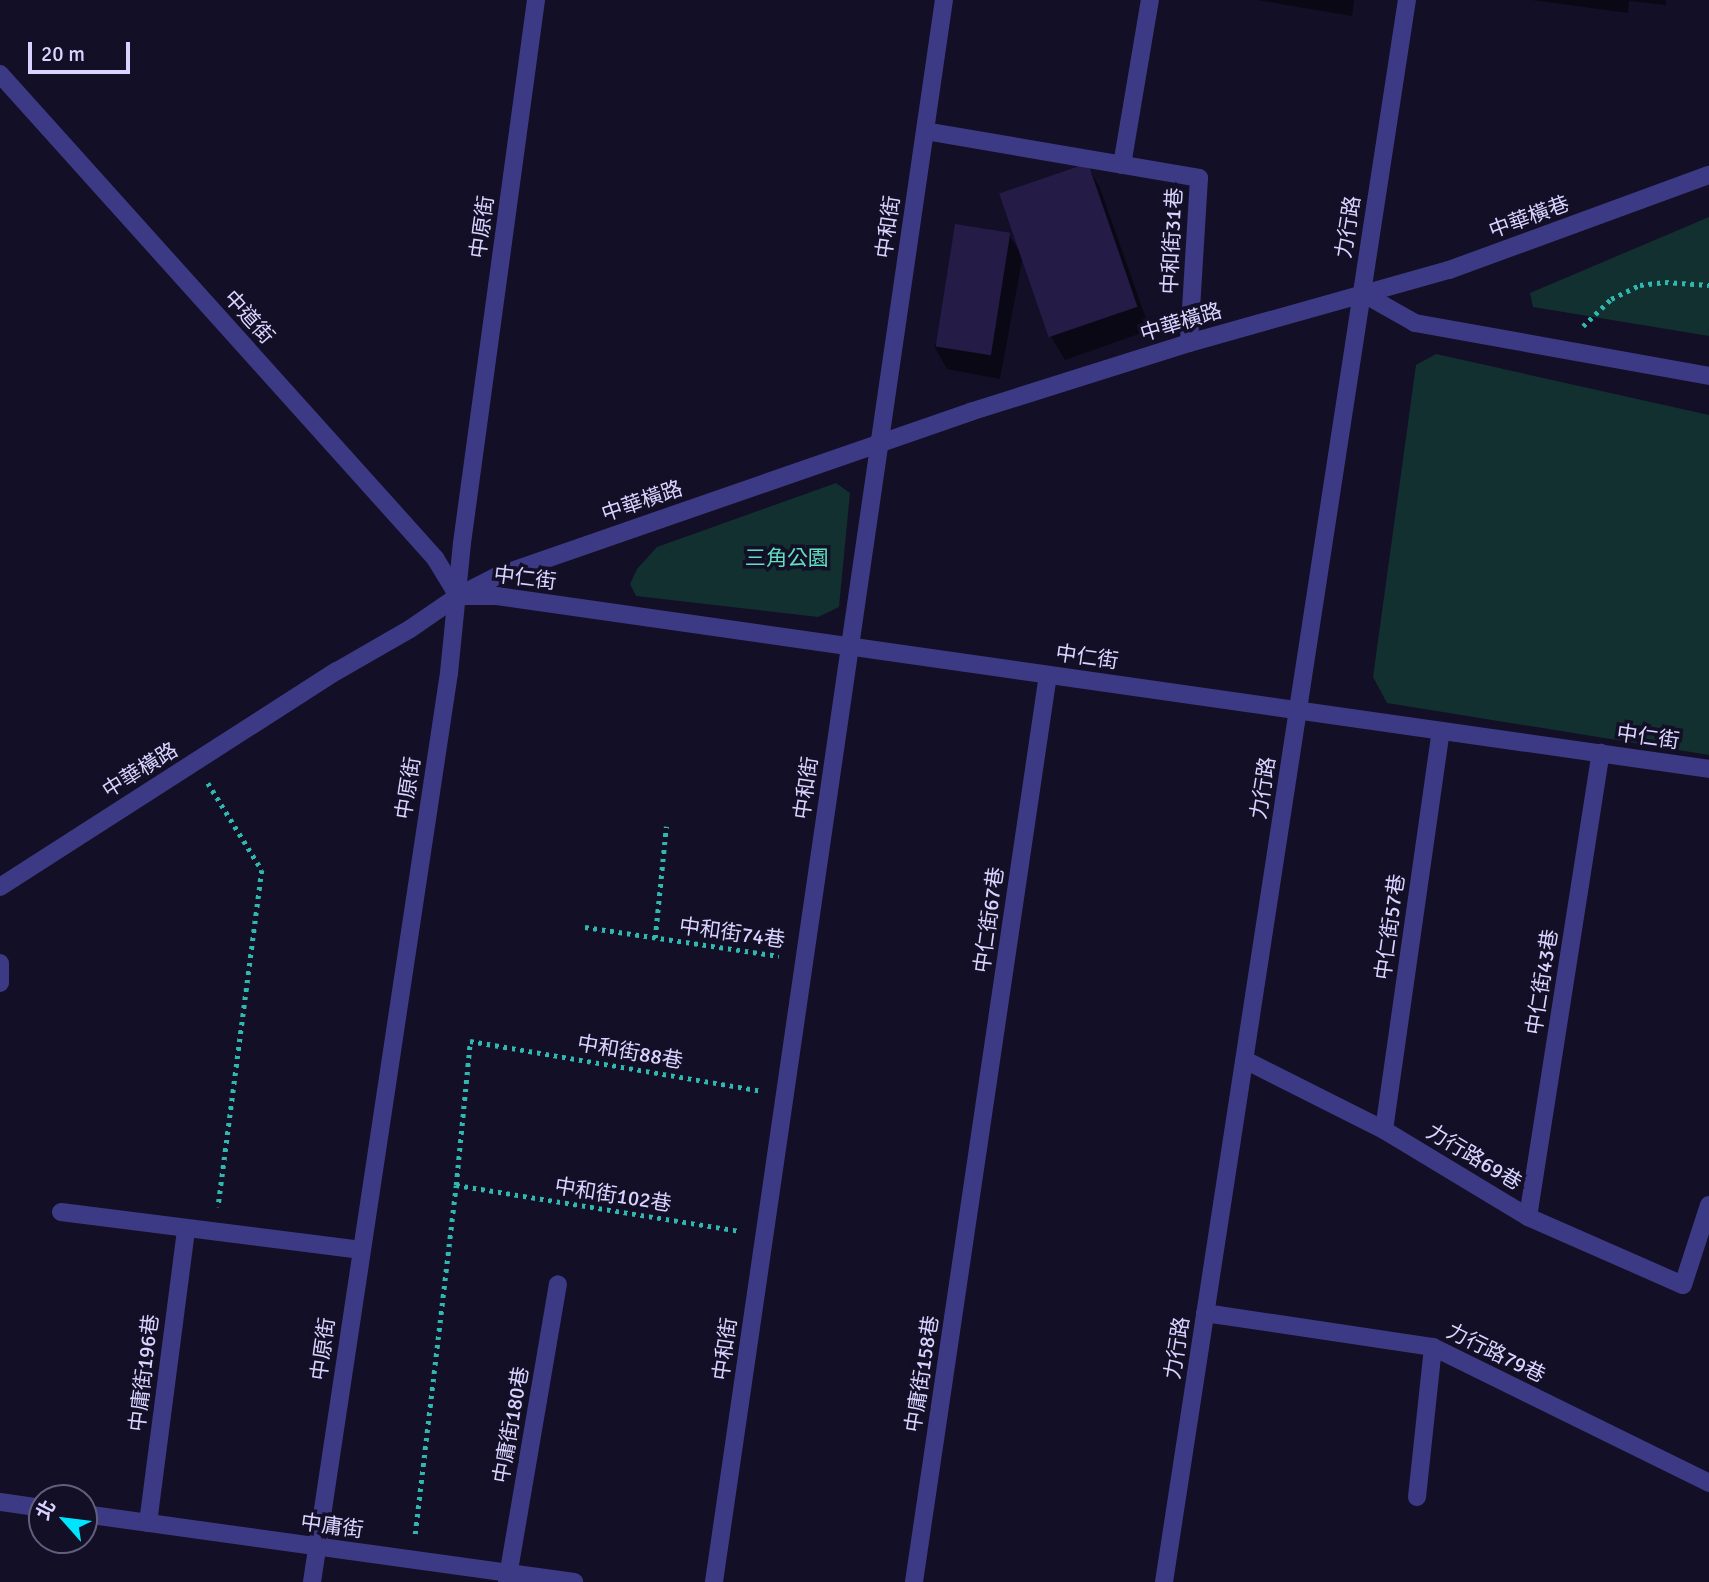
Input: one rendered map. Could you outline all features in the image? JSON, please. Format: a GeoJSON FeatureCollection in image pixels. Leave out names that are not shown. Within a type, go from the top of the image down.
{"type":"FeatureCollection","features":[{"type":"Feature","properties":{"kind":"street","name":"中原街"},"geometry":{"type":"LineString","coordinates":[[312,1582],[458,596],[462,543],[536,0]]}},
{"type":"Feature","properties":{"kind":"street","name":"中和街"},"geometry":{"type":"LineString","coordinates":[[714,1582],[882,442],[944,0]]}},
{"type":"Feature","properties":{"kind":"street"},"geometry":{"type":"LineString","coordinates":[[1122,165],[1150,0]]}},
{"type":"Feature","properties":{"kind":"street","name":"力行路"},"geometry":{"type":"LineString","coordinates":[[1164,1582],[1407,0]]}},
{"type":"Feature","properties":{"kind":"street","name":"中道街"},"geometry":{"type":"LineString","coordinates":[[0,74],[435,558],[458,596]]}},
{"type":"Feature","properties":{"kind":"street","name":"中和街31巷"},"geometry":{"type":"LineString","coordinates":[[925,131],[1199,178],[1189,343]]}},
{"type":"Feature","properties":{"kind":"street","name":"中華橫巷"},"geometry":{"type":"LineString","coordinates":[[1362,293],[1449,270],[1709,175]]}},
{"type":"Feature","properties":{"kind":"street","name":"中華橫路"},"geometry":{"type":"LineString","coordinates":[[0,887],[458,596],[497,576],[882,442],[1189,343],[1362,293]]}},
{"type":"Feature","properties":{"kind":"street"},"geometry":{"type":"LineString","coordinates":[[1362,293],[1415,323],[1709,376]]}},
{"type":"Feature","properties":{"kind":"street","name":"中仁街"},"geometry":{"type":"LineString","coordinates":[[458,596],[497,596],[1709,768]]}},
{"type":"Feature","properties":{"kind":"street","name":"中仁街67巷"},"geometry":{"type":"LineString","coordinates":[[976,1172],[1048,675]]}},
{"type":"Feature","properties":{"kind":"street","name":"中仁街57巷"},"geometry":{"type":"LineString","coordinates":[[1384,1130],[1441,731]]}},
{"type":"Feature","properties":{"kind":"street","name":"中仁街43巷"},"geometry":{"type":"LineString","coordinates":[[1528,1217],[1601,753]]}},
{"type":"Feature","properties":{"kind":"street"},"geometry":{"type":"LineString","coordinates":[[0,963],[0,983]]}},
{"type":"Feature","properties":{"kind":"street","name":"力行路69巷"},"geometry":{"type":"LineString","coordinates":[[1245,1060],[1384,1130],[1528,1217],[1683,1285],[1709,1205]]}},
{"type":"Feature","properties":{"kind":"street","name":"中庸街158巷"},"geometry":{"type":"LineString","coordinates":[[914,1582],[976,1172]]}},
{"type":"Feature","properties":{"kind":"street"},"geometry":{"type":"LineString","coordinates":[[61,1212],[360,1250]]}},
{"type":"Feature","properties":{"kind":"street","name":"中庸街196巷"},"geometry":{"type":"LineString","coordinates":[[148,1523],[186,1229]]}},
{"type":"Feature","properties":{"kind":"street","name":"中庸街180巷"},"geometry":{"type":"LineString","coordinates":[[507,1577],[558,1284]]}},
{"type":"Feature","properties":{"kind":"street","name":"力行路79巷"},"geometry":{"type":"LineString","coordinates":[[1205,1313],[1433,1347],[1709,1483]]}},
{"type":"Feature","properties":{"kind":"street"},"geometry":{"type":"LineString","coordinates":[[1417,1497],[1433,1347]]}},
{"type":"Feature","properties":{"kind":"street"},"geometry":{"type":"LineString","coordinates":[[0,1502],[28,1506]]}},
{"type":"Feature","properties":{"kind":"street","name":"中庸街"},"geometry":{"type":"LineString","coordinates":[[98,1516],[412,1559],[507,1577],[574,1582]]}},
{"type":"Feature","properties":{"kind":"path"},"geometry":{"type":"LineString","coordinates":[[1582,327],[1611,299],[1640,285],[1665,282],[1709,285]]}},
{"type":"Feature","properties":{"kind":"path"},"geometry":{"type":"LineString","coordinates":[[195,762],[262,870],[214,1233]]}},
{"type":"Feature","properties":{"kind":"path","name":"中和街74巷"},"geometry":{"type":"LineString","coordinates":[[655,938],[666,827]]}},
{"type":"Feature","properties":{"kind":"path","name":"中和街74巷"},"geometry":{"type":"LineString","coordinates":[[585,927],[804,960]]}},
{"type":"Feature","properties":{"kind":"path","name":"中和街88巷"},"geometry":{"type":"LineString","coordinates":[[456,1185],[470,1041],[785,1095]]}},
{"type":"Feature","properties":{"kind":"path"},"geometry":{"type":"LineString","coordinates":[[412,1559],[456,1185]]}},
{"type":"Feature","properties":{"kind":"path","name":"中和街102巷"},"geometry":{"type":"LineString","coordinates":[[456,1185],[764,1235]]}},
{"type":"Feature","properties":{"kind":"green space"},"geometry":{"type":"Polygon","coordinates":[[[1709,217],[1709,336],[1533,307],[1530,293],[1709,217]]]}},
{"type":"Feature","properties":{"kind":"green space"},"geometry":{"type":"Polygon","coordinates":[[[1436,354],[1709,415],[1709,755],[1387,703],[1373,677],[1416,365],[1436,354]]]}},
{"type":"Feature","properties":{"kind":"green space","name":"三角公園"},"geometry":{"type":"Polygon","coordinates":[[[836,483],[850,493],[839,607],[818,617],[636,596],[630,584],[637,569],[657,547],[836,483]]]}},
{"type":"Feature","properties":{"kind":"building"},"geometry":{"type":"Polygon","coordinates":[[[1088,163],[1137,307],[1049,337],[999,194],[1088,163]]]}},
{"type":"Feature","properties":{"kind":"building"},"geometry":{"type":"Polygon","coordinates":[[[955,224],[1010,233],[991,355],[936,346],[955,224]]]}}]}
